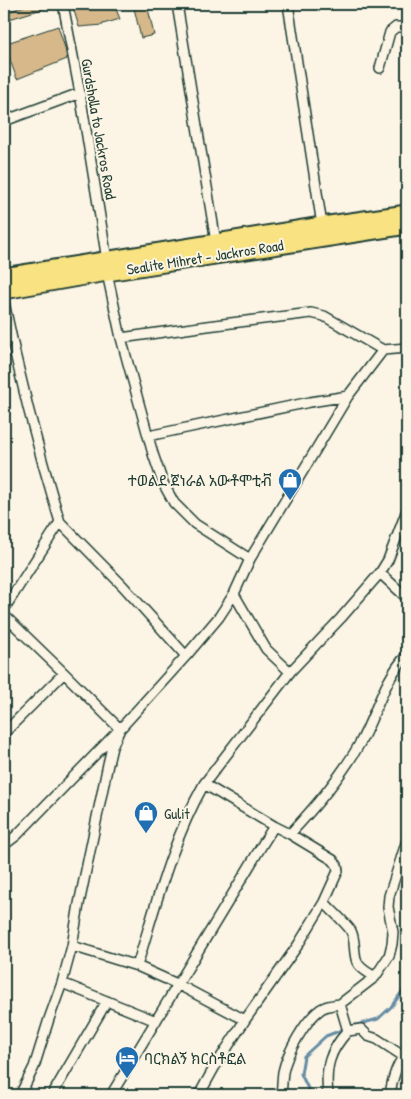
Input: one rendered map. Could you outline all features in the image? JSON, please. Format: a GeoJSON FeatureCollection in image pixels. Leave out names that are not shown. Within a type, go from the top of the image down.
{"type":"FeatureCollection","features":[{"type":"Feature","properties":{"kind":"main road"},"geometry":{"type":"LineString","coordinates":[[4,276],[107,266],[216,242],[407,213]]}},
{"type":"Feature","properties":{"kind":"main road","name":"Sealite Mihret - Jackros Road"},"geometry":{"type":"LineString","coordinates":[[4,292],[107,266],[407,226]]}},
{"type":"Feature","properties":{"kind":"street","name":"Gurdsholla to Jackros Road"},"geometry":{"type":"LineString","coordinates":[[63,4],[80,93],[107,266],[121,338],[163,483],[174,503],[195,524],[250,559]]}},
{"type":"Feature","properties":{"kind":"street"},"geometry":{"type":"LineString","coordinates":[[177,4],[216,242]]}},
{"type":"Feature","properties":{"kind":"street"},"geometry":{"type":"LineString","coordinates":[[288,4],[322,225]]}},
{"type":"Feature","properties":{"kind":"street"},"geometry":{"type":"LineString","coordinates":[[380,68],[390,32],[396,27],[407,26]]}},
{"type":"Feature","properties":{"kind":"street"},"geometry":{"type":"LineString","coordinates":[[4,121],[80,93]]}},
{"type":"Feature","properties":{"kind":"street"},"geometry":{"type":"LineString","coordinates":[[4,302],[15,356],[60,522],[123,586],[186,656]]}},
{"type":"Feature","properties":{"kind":"street"},"geometry":{"type":"LineString","coordinates":[[121,338],[311,313],[324,316],[383,350],[407,348]]}},
{"type":"Feature","properties":{"kind":"street"},"geometry":{"type":"LineString","coordinates":[[4,845],[16,836],[120,729],[219,617],[234,594],[250,559],[348,396],[383,350]]}},
{"type":"Feature","properties":{"kind":"street"},"geometry":{"type":"LineString","coordinates":[[148,436],[348,396]]}},
{"type":"Feature","properties":{"kind":"street"},"geometry":{"type":"LineString","coordinates":[[137,966],[165,873],[193,804],[204,784],[290,672],[380,573],[388,560],[407,510]]}},
{"type":"Feature","properties":{"kind":"street"},"geometry":{"type":"LineString","coordinates":[[4,609],[60,522]]}},
{"type":"Feature","properties":{"kind":"street"},"geometry":{"type":"LineString","coordinates":[[380,573],[407,598]]}},
{"type":"Feature","properties":{"kind":"street"},"geometry":{"type":"LineString","coordinates":[[234,594],[266,649],[290,672]]}},
{"type":"Feature","properties":{"kind":"street"},"geometry":{"type":"LineString","coordinates":[[4,616],[120,729]]}},
{"type":"Feature","properties":{"kind":"street"},"geometry":{"type":"LineString","coordinates":[[290,834],[314,809],[337,778],[360,743],[388,682],[401,661],[407,656]]}},
{"type":"Feature","properties":{"kind":"street"},"geometry":{"type":"LineString","coordinates":[[4,733],[64,673]]}},
{"type":"Feature","properties":{"kind":"street"},"geometry":{"type":"LineString","coordinates":[[20,1095],[34,1067],[62,983],[72,946],[108,764],[112,747],[120,729]]}},
{"type":"Feature","properties":{"kind":"street"},"geometry":{"type":"LineString","coordinates":[[199,1095],[245,1020],[298,945],[324,902],[338,871],[337,865],[333,860],[204,784]]}},
{"type":"Feature","properties":{"kind":"street"},"geometry":{"type":"LineString","coordinates":[[111,1095],[274,826]]}},
{"type":"Feature","properties":{"kind":"street"},"geometry":{"type":"LineString","coordinates":[[281,1095],[284,1070],[295,1040],[308,1023],[320,1010],[330,1005],[340,1004],[375,977],[389,956],[393,932],[388,907],[389,896],[407,840]]}},
{"type":"Feature","properties":{"kind":"street"},"geometry":{"type":"LineString","coordinates":[[324,902],[350,931],[355,943],[357,963],[363,970],[375,977]]}},
{"type":"Feature","properties":{"kind":"street"},"geometry":{"type":"LineString","coordinates":[[72,946],[137,966],[177,984],[245,1020]]}},
{"type":"Feature","properties":{"kind":"street"},"geometry":{"type":"LineString","coordinates":[[62,983],[156,1021]]}},
{"type":"Feature","properties":{"kind":"street"},"geometry":{"type":"LineString","coordinates":[[52,1095],[107,1001]]}},
{"type":"Feature","properties":{"kind":"street"},"geometry":{"type":"LineString","coordinates":[[340,1004],[348,1031]]}},
{"type":"Feature","properties":{"kind":"street"},"geometry":{"type":"LineString","coordinates":[[328,1095],[326,1084],[328,1068],[336,1044],[348,1031],[361,1029],[368,1036],[406,1055],[396,1070],[390,1095]]}},
{"type":"Feature","properties":{"kind":"building"},"geometry":{"type":"Polygon","coordinates":[[[29,4],[52,4],[52,6],[6,20],[4,14],[29,4]]]}},
{"type":"Feature","properties":{"kind":"building"},"geometry":{"type":"Polygon","coordinates":[[[72,4],[114,4],[120,19],[103,25],[79,27],[72,4]]]}},
{"type":"Feature","properties":{"kind":"building"},"geometry":{"type":"Polygon","coordinates":[[[133,4],[147,4],[154,35],[141,38],[133,4]]]}},
{"type":"Feature","properties":{"kind":"building"},"geometry":{"type":"Polygon","coordinates":[[[58,26],[67,59],[17,79],[4,44],[58,26]]]}},
{"type":"Feature","properties":{"kind":"waterway"},"geometry":{"type":"LineString","coordinates":[[353,1026],[378,1019],[391,1007],[407,985]]}},
{"type":"Feature","properties":{"kind":"waterway"},"geometry":{"type":"LineString","coordinates":[[311,1095],[301,1074],[304,1056],[326,1036],[347,1028]]}},
{"type":"Feature","properties":{"kind":"place","name":"ተወልደ ጀነራል አውቶሞቲቭ"},"geometry":{"type":"Point","coordinates":[290,501]}},
{"type":"Feature","properties":{"kind":"place","name":"Gulit"},"geometry":{"type":"Point","coordinates":[146,834]}},
{"type":"Feature","properties":{"kind":"place","name":"ባርክልኝ ክርስቶፎል"},"geometry":{"type":"Point","coordinates":[127,1079]}}]}
